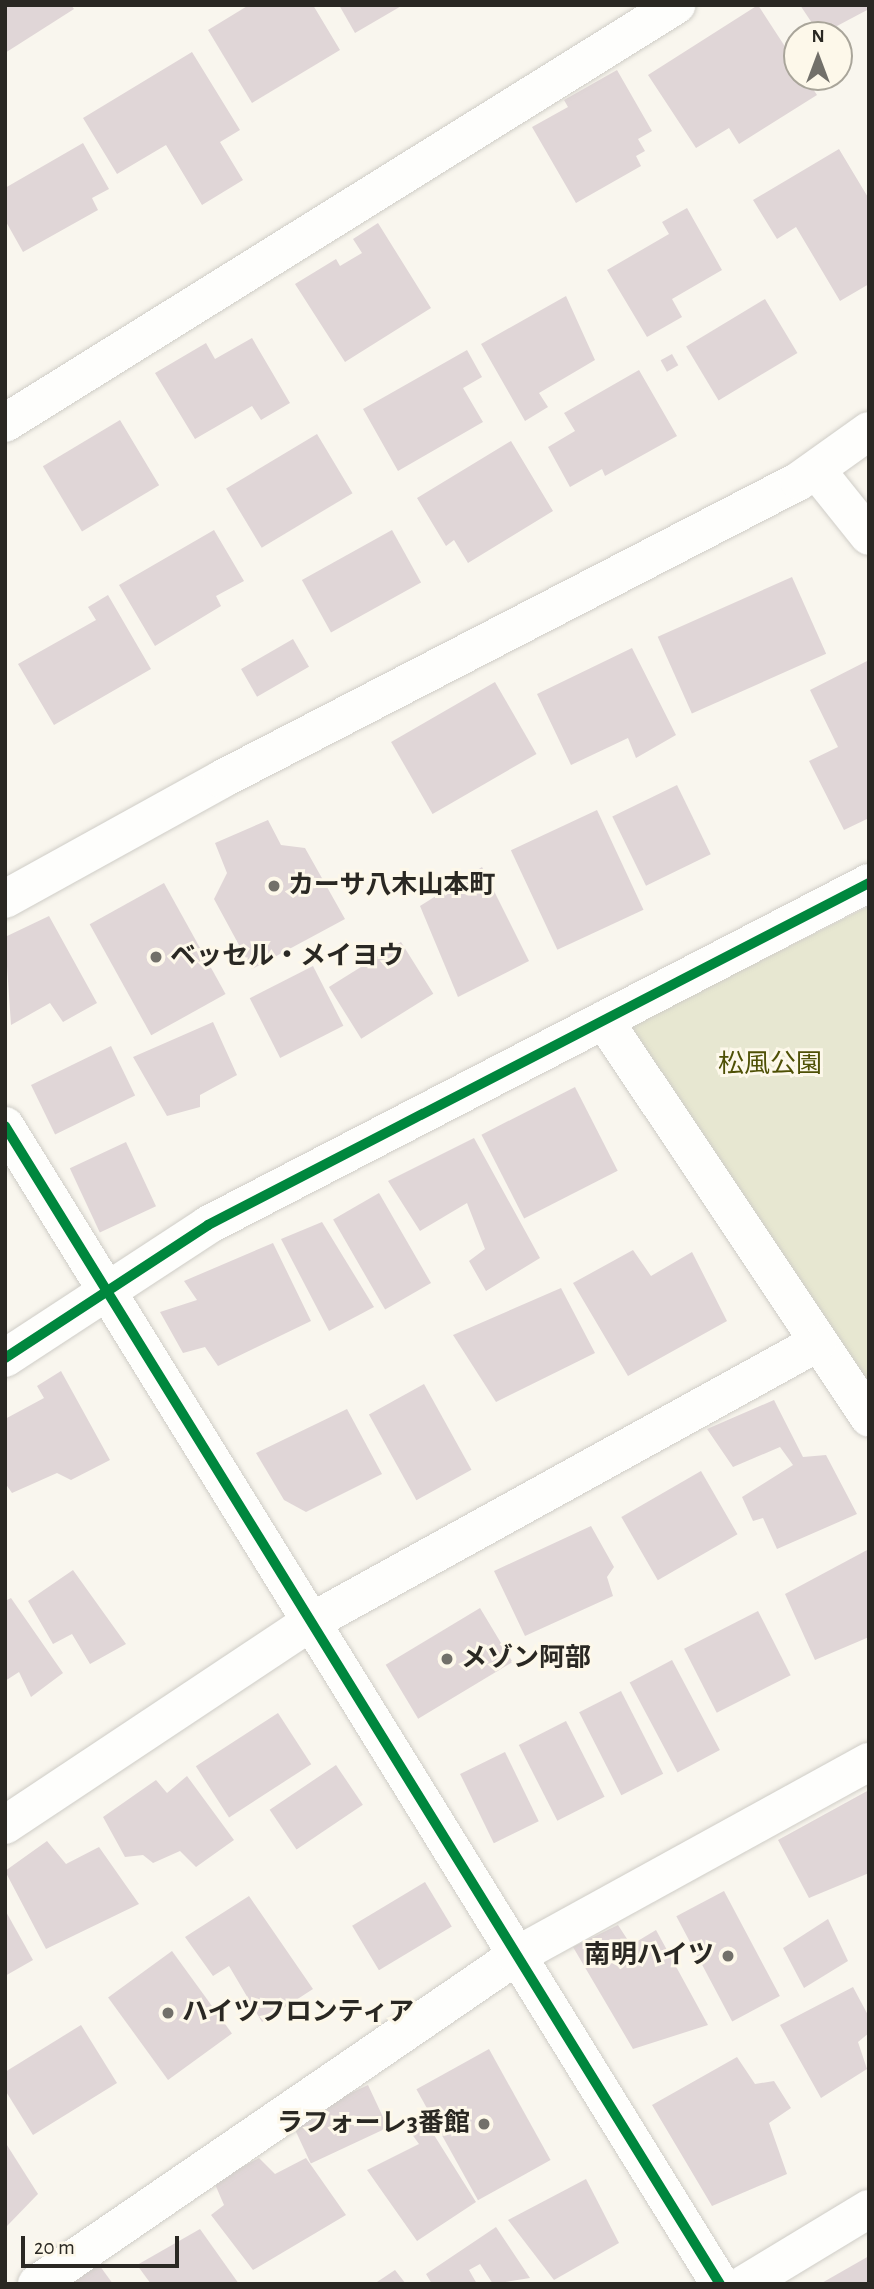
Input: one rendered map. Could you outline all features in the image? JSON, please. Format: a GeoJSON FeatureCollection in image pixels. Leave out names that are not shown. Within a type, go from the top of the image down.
{"type":"FeatureCollection","features":[{"type":"Feature","properties":{"kind":"street"},"geometry":{"type":"LineString","coordinates":[[5,423],[676,5]]}},
{"type":"Feature","properties":{"kind":"street"},"geometry":{"type":"LineString","coordinates":[[5,899],[222,779],[817,471],[869,431]]}},
{"type":"Feature","properties":{"kind":"street"},"geometry":{"type":"LineString","coordinates":[[817,471],[869,536]]}},
{"type":"Feature","properties":{"kind":"street"},"geometry":{"type":"LineString","coordinates":[[5,1357],[208,1225],[869,883]]}},
{"type":"Feature","properties":{"kind":"street"},"geometry":{"type":"LineString","coordinates":[[604,1020],[869,1419]]}},
{"type":"Feature","properties":{"kind":"street"},"geometry":{"type":"LineString","coordinates":[[5,1126],[720,2284]]}},
{"type":"Feature","properties":{"kind":"street"},"geometry":{"type":"LineString","coordinates":[[5,1825],[311,1622],[817,1343]]}},
{"type":"Feature","properties":{"kind":"street"},"geometry":{"type":"LineString","coordinates":[[37,2284],[516,1955],[869,1762]]}},
{"type":"Feature","properties":{"kind":"street"},"geometry":{"type":"LineString","coordinates":[[744,2284],[869,2209]]}},
{"type":"Feature","properties":{"kind":"green space","name":"松風公園"},"geometry":{"type":"Polygon","coordinates":[[[869,906],[869,1389],[627,1028],[869,906]]]}},
{"type":"Feature","properties":{"kind":"building"},"geometry":{"type":"Polygon","coordinates":[[[5,5],[71,5],[74,9],[5,53],[5,5]]]}},
{"type":"Feature","properties":{"kind":"building"},"geometry":{"type":"Polygon","coordinates":[[[249,5],[313,5],[340,50],[252,103],[208,30],[249,5]]]}},
{"type":"Feature","properties":{"kind":"building"},"geometry":{"type":"Polygon","coordinates":[[[339,5],[403,5],[355,33],[339,5]]]}},
{"type":"Feature","properties":{"kind":"building"},"geometry":{"type":"Polygon","coordinates":[[[758,5],[783,43],[783,91],[814,91],[817,95],[739,144],[729,128],[696,148],[648,75],[758,5]]]}},
{"type":"Feature","properties":{"kind":"building"},"geometry":{"type":"Polygon","coordinates":[[[800,5],[869,5],[869,9],[846,21],[811,21],[800,5]]]}},
{"type":"Feature","properties":{"kind":"building"},"geometry":{"type":"Polygon","coordinates":[[[192,52],[240,130],[220,142],[243,180],[202,205],[166,145],[117,174],[83,118],[192,52]]]}},
{"type":"Feature","properties":{"kind":"building"},"geometry":{"type":"Polygon","coordinates":[[[617,70],[652,131],[638,139],[645,151],[636,156],[641,166],[576,203],[532,127],[568,107],[564,100],[617,70]]]}},
{"type":"Feature","properties":{"kind":"building"},"geometry":{"type":"Polygon","coordinates":[[[83,143],[109,189],[92,198],[98,210],[23,252],[5,220],[5,188],[83,143]]]}},
{"type":"Feature","properties":{"kind":"building"},"geometry":{"type":"Polygon","coordinates":[[[839,149],[869,199],[869,284],[840,301],[796,227],[777,239],[753,200],[839,149]]]}},
{"type":"Feature","properties":{"kind":"building"},"geometry":{"type":"Polygon","coordinates":[[[687,208],[722,270],[672,299],[682,317],[647,337],[607,270],[669,234],[662,222],[687,208]]]}},
{"type":"Feature","properties":{"kind":"building"},"geometry":{"type":"Polygon","coordinates":[[[378,223],[431,308],[345,362],[295,284],[336,259],[340,266],[362,253],[353,239],[378,223]]]}},
{"type":"Feature","properties":{"kind":"building"},"geometry":{"type":"Polygon","coordinates":[[[566,296],[595,360],[539,393],[548,407],[525,421],[481,344],[566,296]]]}},
{"type":"Feature","properties":{"kind":"building"},"geometry":{"type":"Polygon","coordinates":[[[765,299],[797,353],[719,400],[686,346],[765,299]]]}},
{"type":"Feature","properties":{"kind":"building"},"geometry":{"type":"Polygon","coordinates":[[[252,338],[290,403],[261,420],[252,406],[195,439],[155,373],[206,343],[215,359],[252,338]]]}},
{"type":"Feature","properties":{"kind":"building"},"geometry":{"type":"Polygon","coordinates":[[[467,350],[482,377],[463,388],[483,422],[398,471],[363,409],[467,350]]]}},
{"type":"Feature","properties":{"kind":"building"},"geometry":{"type":"Polygon","coordinates":[[[672,354],[678,365],[667,372],[661,360],[672,354]]]}},
{"type":"Feature","properties":{"kind":"building"},"geometry":{"type":"Polygon","coordinates":[[[639,370],[677,436],[605,476],[602,469],[570,487],[548,447],[575,431],[564,413],[639,370]]]}},
{"type":"Feature","properties":{"kind":"building"},"geometry":{"type":"Polygon","coordinates":[[[120,420],[159,485],[82,531],[43,466],[120,420]]]}},
{"type":"Feature","properties":{"kind":"building"},"geometry":{"type":"Polygon","coordinates":[[[317,434],[353,493],[262,548],[226,489],[317,434]]]}},
{"type":"Feature","properties":{"kind":"building"},"geometry":{"type":"Polygon","coordinates":[[[511,441],[553,511],[468,563],[454,540],[446,546],[417,498],[511,441]]]}},
{"type":"Feature","properties":{"kind":"building"},"geometry":{"type":"Polygon","coordinates":[[[214,530],[244,581],[216,596],[221,606],[155,646],[119,585],[214,530]]]}},
{"type":"Feature","properties":{"kind":"building"},"geometry":{"type":"Polygon","coordinates":[[[392,530],[421,582],[331,632],[302,580],[392,530]]]}},
{"type":"Feature","properties":{"kind":"building"},"geometry":{"type":"Polygon","coordinates":[[[792,577],[826,654],[692,714],[658,637],[792,577]]]}},
{"type":"Feature","properties":{"kind":"building"},"geometry":{"type":"Polygon","coordinates":[[[108,595],[151,669],[54,725],[18,664],[96,620],[88,607],[108,595]]]}},
{"type":"Feature","properties":{"kind":"building"},"geometry":{"type":"Polygon","coordinates":[[[293,639],[309,667],[257,697],[241,669],[293,639]]]}},
{"type":"Feature","properties":{"kind":"building"},"geometry":{"type":"Polygon","coordinates":[[[632,648],[676,735],[636,758],[628,738],[571,765],[537,694],[632,648]]]}},
{"type":"Feature","properties":{"kind":"building"},"geometry":{"type":"Polygon","coordinates":[[[869,660],[869,818],[844,830],[809,761],[838,747],[810,690],[869,660]]]}},
{"type":"Feature","properties":{"kind":"building"},"geometry":{"type":"Polygon","coordinates":[[[495,682],[536,754],[433,814],[391,742],[495,682]]]}},
{"type":"Feature","properties":{"kind":"building"},"geometry":{"type":"Polygon","coordinates":[[[677,785],[711,854],[646,886],[612,817],[677,785]]]}},
{"type":"Feature","properties":{"kind":"building"},"geometry":{"type":"Polygon","coordinates":[[[597,810],[643,910],[557,950],[511,850],[597,810]]]}},
{"type":"Feature","properties":{"kind":"building","name":"カーサ八木山本町"},"geometry":{"type":"Polygon","coordinates":[[[268,820],[281,845],[305,848],[345,919],[252,969],[214,899],[227,873],[215,843],[268,820]]]}},
{"type":"Feature","properties":{"kind":"building"},"geometry":{"type":"Polygon","coordinates":[[[482,867],[529,961],[458,997],[420,906],[482,867]]]}},
{"type":"Feature","properties":{"kind":"building","name":"ベッセル・メイヨウ"},"geometry":{"type":"Polygon","coordinates":[[[164,883],[226,994],[151,1035],[90,924],[164,883]]]}},
{"type":"Feature","properties":{"kind":"building"},"geometry":{"type":"Polygon","coordinates":[[[49,916],[97,1003],[63,1022],[50,1003],[11,1025],[5,937],[49,916]]]}},
{"type":"Feature","properties":{"kind":"building"},"geometry":{"type":"Polygon","coordinates":[[[401,942],[433,994],[361,1039],[329,987],[401,942]]]}},
{"type":"Feature","properties":{"kind":"building"},"geometry":{"type":"Polygon","coordinates":[[[313,966],[343,1026],[280,1058],[250,998],[313,966]]]}},
{"type":"Feature","properties":{"kind":"building"},"geometry":{"type":"Polygon","coordinates":[[[213,1022],[237,1075],[200,1095],[200,1107],[167,1116],[133,1057],[213,1022]]]}},
{"type":"Feature","properties":{"kind":"building"},"geometry":{"type":"Polygon","coordinates":[[[111,1046],[135,1095],[55,1134],[31,1085],[111,1046]]]}},
{"type":"Feature","properties":{"kind":"building"},"geometry":{"type":"Polygon","coordinates":[[[575,1087],[618,1171],[524,1218],[481,1135],[575,1087]]]}},
{"type":"Feature","properties":{"kind":"building"},"geometry":{"type":"Polygon","coordinates":[[[474,1138],[540,1258],[486,1291],[469,1261],[485,1249],[467,1203],[420,1231],[388,1181],[474,1138]]]}},
{"type":"Feature","properties":{"kind":"building"},"geometry":{"type":"Polygon","coordinates":[[[126,1142],[156,1206],[100,1233],[70,1168],[126,1142]]]}},
{"type":"Feature","properties":{"kind":"building"},"geometry":{"type":"Polygon","coordinates":[[[379,1193],[431,1283],[385,1310],[333,1220],[379,1193]]]}},
{"type":"Feature","properties":{"kind":"building"},"geometry":{"type":"Polygon","coordinates":[[[322,1222],[374,1307],[329,1331],[281,1239],[322,1222]]]}},
{"type":"Feature","properties":{"kind":"building"},"geometry":{"type":"Polygon","coordinates":[[[273,1243],[311,1321],[218,1366],[205,1347],[183,1353],[160,1312],[197,1300],[184,1281],[273,1243]]]}},
{"type":"Feature","properties":{"kind":"building"},"geometry":{"type":"Polygon","coordinates":[[[633,1250],[651,1276],[692,1252],[727,1321],[628,1376],[573,1283],[633,1250]]]}},
{"type":"Feature","properties":{"kind":"building"},"geometry":{"type":"Polygon","coordinates":[[[561,1288],[595,1353],[496,1402],[453,1335],[561,1288]]]}},
{"type":"Feature","properties":{"kind":"building"},"geometry":{"type":"Polygon","coordinates":[[[61,1371],[110,1460],[71,1480],[57,1473],[12,1493],[5,1483],[5,1419],[44,1398],[37,1386],[61,1371]]]}},
{"type":"Feature","properties":{"kind":"building"},"geometry":{"type":"Polygon","coordinates":[[[424,1384],[472,1470],[416,1500],[369,1415],[424,1384]]]}},
{"type":"Feature","properties":{"kind":"building"},"geometry":{"type":"Polygon","coordinates":[[[774,1400],[803,1457],[826,1455],[857,1514],[777,1549],[763,1518],[753,1521],[742,1497],[793,1465],[780,1447],[733,1467],[707,1429],[774,1400]]]}},
{"type":"Feature","properties":{"kind":"building"},"geometry":{"type":"Polygon","coordinates":[[[347,1409],[382,1474],[306,1512],[284,1500],[256,1453],[347,1409]]]}},
{"type":"Feature","properties":{"kind":"building"},"geometry":{"type":"Polygon","coordinates":[[[701,1471],[738,1534],[658,1580],[621,1517],[701,1471]]]}},
{"type":"Feature","properties":{"kind":"building"},"geometry":{"type":"Polygon","coordinates":[[[591,1526],[614,1567],[607,1577],[613,1596],[525,1636],[494,1571],[591,1526]]]}},
{"type":"Feature","properties":{"kind":"building"},"geometry":{"type":"Polygon","coordinates":[[[869,1549],[869,1637],[815,1660],[785,1594],[869,1549]]]}},
{"type":"Feature","properties":{"kind":"building"},"geometry":{"type":"Polygon","coordinates":[[[73,1570],[126,1644],[90,1664],[72,1634],[53,1644],[28,1601],[73,1570]]]}},
{"type":"Feature","properties":{"kind":"building"},"geometry":{"type":"Polygon","coordinates":[[[11,1598],[63,1673],[31,1697],[19,1672],[5,1681],[5,1601],[11,1598]]]}},
{"type":"Feature","properties":{"kind":"building","name":"メゾン阿部"},"geometry":{"type":"Polygon","coordinates":[[[480,1608],[512,1662],[418,1719],[386,1665],[480,1608]]]}},
{"type":"Feature","properties":{"kind":"building"},"geometry":{"type":"Polygon","coordinates":[[[758,1611],[791,1675],[717,1713],[684,1649],[758,1611]]]}},
{"type":"Feature","properties":{"kind":"building"},"geometry":{"type":"Polygon","coordinates":[[[672,1660],[720,1750],[678,1773],[630,1683],[672,1660]]]}},
{"type":"Feature","properties":{"kind":"building"},"geometry":{"type":"Polygon","coordinates":[[[621,1691],[663,1774],[621,1795],[579,1712],[621,1691]]]}},
{"type":"Feature","properties":{"kind":"building"},"geometry":{"type":"Polygon","coordinates":[[[278,1713],[311,1764],[229,1818],[196,1766],[278,1713]]]}},
{"type":"Feature","properties":{"kind":"building"},"geometry":{"type":"Polygon","coordinates":[[[566,1721],[605,1797],[557,1821],[519,1745],[566,1721]]]}},
{"type":"Feature","properties":{"kind":"building"},"geometry":{"type":"Polygon","coordinates":[[[505,1752],[539,1821],[494,1843],[460,1774],[505,1752]]]}},
{"type":"Feature","properties":{"kind":"building"},"geometry":{"type":"Polygon","coordinates":[[[336,1765],[363,1805],[297,1850],[270,1810],[336,1765]]]}},
{"type":"Feature","properties":{"kind":"building"},"geometry":{"type":"Polygon","coordinates":[[[187,1776],[234,1840],[196,1867],[180,1851],[153,1863],[143,1855],[125,1857],[103,1817],[156,1780],[167,1793],[187,1776]]]}},
{"type":"Feature","properties":{"kind":"building"},"geometry":{"type":"Polygon","coordinates":[[[869,1790],[869,1873],[809,1898],[778,1840],[869,1790]]]}},
{"type":"Feature","properties":{"kind":"building"},"geometry":{"type":"Polygon","coordinates":[[[47,1841],[66,1864],[99,1847],[139,1904],[46,1949],[5,1871],[47,1841]]]}},
{"type":"Feature","properties":{"kind":"building"},"geometry":{"type":"Polygon","coordinates":[[[425,1882],[452,1927],[379,1970],[352,1926],[425,1882]]]}},
{"type":"Feature","properties":{"kind":"building","name":"南明ハイツ"},"geometry":{"type":"Polygon","coordinates":[[[724,1891],[780,1996],[732,2021],[676,1916],[724,1891]]]}},
{"type":"Feature","properties":{"kind":"building"},"geometry":{"type":"Polygon","coordinates":[[[249,1896],[313,1989],[262,2022],[229,1966],[213,1976],[185,1937],[249,1896]]]}},
{"type":"Feature","properties":{"kind":"building"},"geometry":{"type":"Polygon","coordinates":[[[5,1910],[33,1960],[5,1976],[5,1910]]]}},
{"type":"Feature","properties":{"kind":"building"},"geometry":{"type":"Polygon","coordinates":[[[828,1919],[848,1961],[804,1988],[783,1948],[828,1919]]]}},
{"type":"Feature","properties":{"kind":"building"},"geometry":{"type":"Polygon","coordinates":[[[618,1925],[631,1945],[656,1930],[708,2025],[633,2049],[573,1947],[618,1925]]]}},
{"type":"Feature","properties":{"kind":"building","name":"ハイツフロンティア"},"geometry":{"type":"Polygon","coordinates":[[[172,1951],[232,2034],[168,2080],[108,1997],[172,1951]]]}},
{"type":"Feature","properties":{"kind":"building"},"geometry":{"type":"Polygon","coordinates":[[[853,1987],[869,2017],[869,2033],[858,2042],[867,2069],[821,2098],[780,2025],[853,1987]]]}},
{"type":"Feature","properties":{"kind":"building"},"geometry":{"type":"Polygon","coordinates":[[[81,2025],[117,2083],[33,2135],[5,2090],[5,2072],[81,2025]]]}},
{"type":"Feature","properties":{"kind":"building","name":"ラフォーレ3番館"},"geometry":{"type":"Polygon","coordinates":[[[489,2049],[551,2160],[478,2200],[416,2089],[489,2049]]]}},
{"type":"Feature","properties":{"kind":"building"},"geometry":{"type":"Polygon","coordinates":[[[737,2057],[755,2084],[774,2081],[791,2108],[769,2123],[787,2174],[712,2206],[652,2105],[737,2057]]]}},
{"type":"Feature","properties":{"kind":"building"},"geometry":{"type":"Polygon","coordinates":[[[368,2085],[388,2128],[311,2164],[291,2121],[368,2085]]]}},
{"type":"Feature","properties":{"kind":"building"},"geometry":{"type":"Polygon","coordinates":[[[424,2119],[476,2202],[417,2241],[367,2170],[419,2144],[406,2126],[424,2119]]]}},
{"type":"Feature","properties":{"kind":"building"},"geometry":{"type":"Polygon","coordinates":[[[5,2142],[38,2194],[6,2227],[5,2225],[5,2142]]]}},
{"type":"Feature","properties":{"kind":"building"},"geometry":{"type":"Polygon","coordinates":[[[259,2158],[275,2174],[306,2158],[346,2215],[253,2270],[211,2215],[224,2205],[214,2182],[259,2158]]]}},
{"type":"Feature","properties":{"kind":"building"},"geometry":{"type":"Polygon","coordinates":[[[586,2179],[619,2243],[554,2280],[508,2220],[586,2179]]]}},
{"type":"Feature","properties":{"kind":"building"},"geometry":{"type":"Polygon","coordinates":[[[496,2227],[530,2278],[493,2284],[480,2264],[469,2270],[477,2284],[432,2284],[426,2274],[496,2227]]]}},
{"type":"Feature","properties":{"kind":"building"},"geometry":{"type":"Polygon","coordinates":[[[200,2229],[239,2284],[151,2284],[137,2265],[200,2229]]]}},
{"type":"Feature","properties":{"kind":"building"},"geometry":{"type":"Polygon","coordinates":[[[869,2256],[869,2284],[820,2284],[869,2256]]]}},
{"type":"Feature","properties":{"kind":"building"},"geometry":{"type":"Polygon","coordinates":[[[97,2262],[113,2284],[65,2284],[97,2262]]]}},
{"type":"Feature","properties":{"kind":"building"},"geometry":{"type":"Polygon","coordinates":[[[395,2270],[406,2284],[374,2284],[395,2270]]]}},
{"type":"Feature","properties":{"kind":"cycle path"},"geometry":{"type":"LineString","coordinates":[[5,1358],[208,1225],[869,883]]}},
{"type":"Feature","properties":{"kind":"cycle path"},"geometry":{"type":"LineString","coordinates":[[5,1126],[720,2284]]}},
{"type":"Feature","properties":{"kind":"place","name":"カーサ八木山本町"},"geometry":{"type":"Point","coordinates":[274,886]}},
{"type":"Feature","properties":{"kind":"place","name":"ベッセル・メイヨウ"},"geometry":{"type":"Point","coordinates":[156,957]}},
{"type":"Feature","properties":{"kind":"place","name":"メゾン阿部"},"geometry":{"type":"Point","coordinates":[447,1659]}},
{"type":"Feature","properties":{"kind":"place","name":"南明ハイツ"},"geometry":{"type":"Point","coordinates":[728,1956]}},
{"type":"Feature","properties":{"kind":"place","name":"ハイツフロンティア"},"geometry":{"type":"Point","coordinates":[168,2013]}},
{"type":"Feature","properties":{"kind":"place","name":"ラフォーレ3番館"},"geometry":{"type":"Point","coordinates":[484,2124]}}]}
